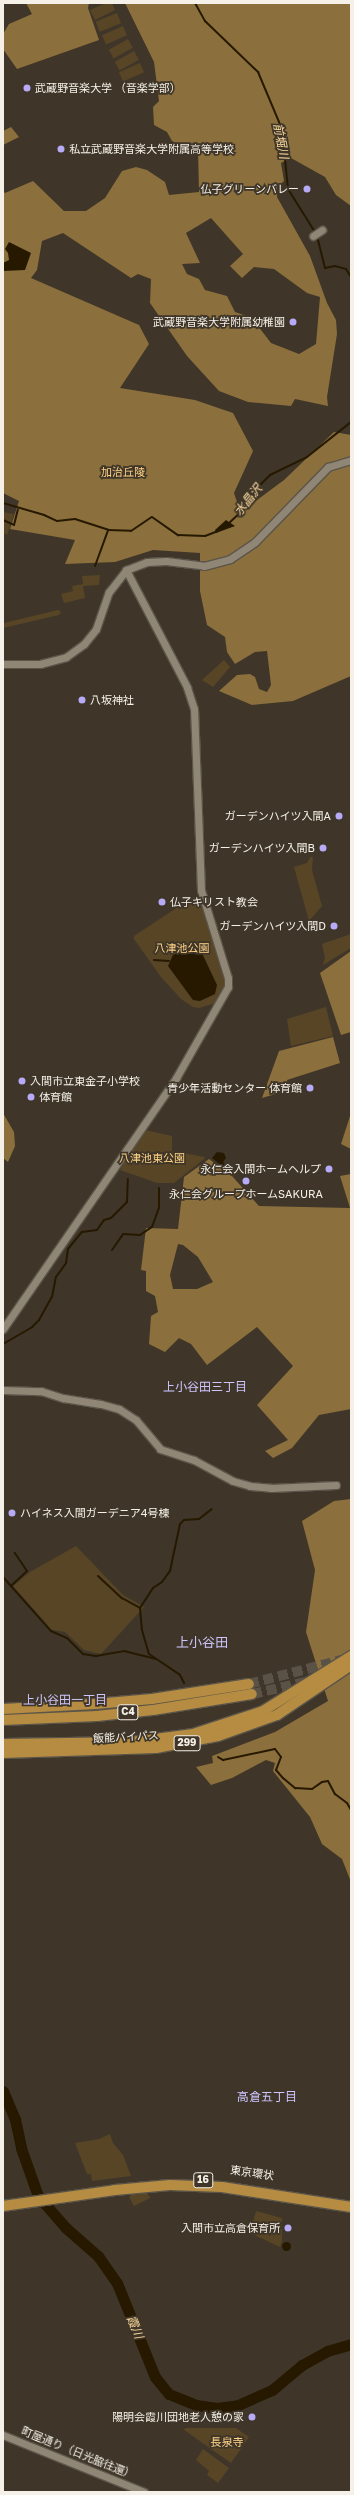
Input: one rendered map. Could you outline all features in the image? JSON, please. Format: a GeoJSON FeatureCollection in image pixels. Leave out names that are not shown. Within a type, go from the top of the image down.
{"type":"FeatureCollection","features":[{"type":"Feature","properties":{"kind":"highway","name":"飯能バイパス"},"geometry":{"type":"LineString","coordinates":[[3,1744],[132,1742],[193,1734],[267,1709],[351,1656]]}},
{"type":"Feature","properties":{"kind":"highway","name":"飯能バイパス"},"geometry":{"type":"LineString","coordinates":[[3,1753],[156,1748],[218,1736],[277,1715],[351,1665]]}},
{"type":"Feature","properties":{"kind":"highway","name":"C4"},"geometry":{"type":"LineString","coordinates":[[3,1709],[95,1704],[250,1689],[153,1710],[97,1716],[3,1720]]}},
{"type":"Feature","properties":{"kind":"highway","name":"東京環状"},"geometry":{"type":"LineString","coordinates":[[55,2195],[146,2180],[218,2180],[351,2200]]}},
{"type":"Feature","properties":{"kind":"highway","name":"東京環状"},"geometry":{"type":"LineString","coordinates":[[55,2195],[147,2186],[222,2187],[351,2206]]}},
{"type":"Feature","properties":{"kind":"highway","name":"16"},"geometry":{"type":"LineString","coordinates":[[3,2200],[22,2200],[55,2195]]}},
{"type":"Feature","properties":{"kind":"highway","name":"16"},"geometry":{"type":"LineString","coordinates":[[3,2206],[22,2200]]}},
{"type":"Feature","properties":{"kind":"street"},"geometry":{"type":"LineString","coordinates":[[3,664],[56,662],[76,650],[96,629],[109,592],[126,570],[147,562],[166,561],[204,566],[230,559],[255,542],[328,467],[351,460]]}},
{"type":"Feature","properties":{"kind":"street"},"geometry":{"type":"LineString","coordinates":[[3,1329],[172,1084],[207,1028],[228,987],[228,978],[201,890],[194,709],[187,687],[126,570]]}},
{"type":"Feature","properties":{"kind":"street"},"geometry":{"type":"LineString","coordinates":[[3,1390],[41,1391],[64,1398],[101,1404],[119,1409],[136,1420],[160,1449],[198,1462],[233,1481],[250,1486],[271,1488],[336,1485]]}},
{"type":"Feature","properties":{"kind":"street","name":"町屋通り（日光脇往還）"},"geometry":{"type":"LineString","coordinates":[[3,2435],[144,2492]]}},
{"type":"Feature","properties":{"kind":"green space"},"geometry":{"type":"Polygon","coordinates":[[[26,3],[89,3],[88,8],[99,40],[17,69],[3,49],[3,34],[9,24],[32,14],[26,3]]]}},
{"type":"Feature","properties":{"kind":"green space"},"geometry":{"type":"Polygon","coordinates":[[[106,3],[112,3],[115,10],[95,20],[90,10],[106,3]]]}},
{"type":"Feature","properties":{"kind":"green space","name":"加治丘陵"},"geometry":{"type":"Polygon","coordinates":[[[125,3],[351,3],[351,206],[336,195],[325,177],[291,158],[281,163],[284,181],[277,187],[277,197],[310,256],[327,303],[336,320],[337,334],[327,397],[328,406],[295,399],[291,406],[248,402],[219,391],[187,356],[150,303],[151,279],[138,274],[131,278],[63,233],[42,241],[37,270],[31,278],[139,325],[149,344],[120,388],[195,400],[233,413],[253,451],[234,493],[237,502],[249,506],[284,480],[334,432],[351,435],[351,676],[293,701],[252,705],[219,691],[237,675],[250,674],[255,677],[259,689],[267,692],[271,685],[267,651],[255,652],[235,664],[227,652],[225,637],[207,625],[200,591],[200,553],[153,550],[115,562],[65,564],[75,540],[10,529],[19,501],[3,493],[3,191],[5,193],[33,181],[64,211],[86,211],[105,198],[122,171],[136,167],[147,170],[165,182],[169,195],[199,192],[198,150],[186,149],[172,141],[167,132],[154,125],[153,107],[159,101],[154,62],[125,3]],[[211,218],[186,233],[200,263],[182,264],[187,274],[199,279],[205,290],[227,296],[235,312],[252,318],[271,343],[299,354],[316,344],[320,297],[307,293],[274,269],[254,267],[242,278],[230,266],[243,254],[211,218]]]}},
{"type":"Feature","properties":{"kind":"green space"},"geometry":{"type":"Polygon","coordinates":[[[117,13],[121,23],[100,32],[96,22],[117,13]]]}},
{"type":"Feature","properties":{"kind":"green space"},"geometry":{"type":"Polygon","coordinates":[[[123,26],[127,35],[106,44],[102,35],[123,26]]]}},
{"type":"Feature","properties":{"kind":"green space"},"geometry":{"type":"Polygon","coordinates":[[[128,39],[133,48],[114,58],[109,50],[128,39]]]}},
{"type":"Feature","properties":{"kind":"green space"},"geometry":{"type":"Polygon","coordinates":[[[134,51],[139,60],[120,70],[115,62],[134,51]]]}},
{"type":"Feature","properties":{"kind":"green space"},"geometry":{"type":"Polygon","coordinates":[[[140,63],[144,72],[123,81],[119,72],[140,63]]]}},
{"type":"Feature","properties":{"kind":"green space"},"geometry":{"type":"Polygon","coordinates":[[[11,127],[19,137],[3,145],[3,131],[11,127]]]}},
{"type":"Feature","properties":{"kind":"green space"},"geometry":{"type":"Polygon","coordinates":[[[3,512],[14,514],[7,535],[3,532],[3,512]]]}},
{"type":"Feature","properties":{"kind":"green space"},"geometry":{"type":"Polygon","coordinates":[[[100,575],[99,585],[83,586],[85,598],[64,603],[61,594],[73,591],[72,586],[83,584],[82,576],[100,575]]]}},
{"type":"Feature","properties":{"kind":"green space"},"geometry":{"type":"Polygon","coordinates":[[[58,610],[61,612],[59,615],[3,628],[4,623],[58,610]]]}},
{"type":"Feature","properties":{"kind":"green space"},"geometry":{"type":"Polygon","coordinates":[[[224,660],[230,667],[213,687],[202,680],[224,660]]]}},
{"type":"Feature","properties":{"kind":"green space"},"geometry":{"type":"Polygon","coordinates":[[[310,857],[313,857],[312,870],[322,906],[309,921],[294,867],[307,863],[310,857]]]}},
{"type":"Feature","properties":{"kind":"green space","name":"八津池公園"},"geometry":{"type":"Polygon","coordinates":[[[193,897],[201,899],[224,978],[224,986],[216,1003],[199,1008],[193,1007],[181,999],[161,977],[134,939],[134,936],[193,897]]]}},
{"type":"Feature","properties":{"kind":"green space"},"geometry":{"type":"Polygon","coordinates":[[[351,934],[351,948],[323,965],[325,958],[322,944],[351,934]]]}},
{"type":"Feature","properties":{"kind":"green space"},"geometry":{"type":"Polygon","coordinates":[[[351,951],[351,1032],[341,1035],[320,973],[351,951]]]}},
{"type":"Feature","properties":{"kind":"green space"},"geometry":{"type":"Polygon","coordinates":[[[326,1007],[333,1036],[291,1046],[287,1019],[326,1007]]]}},
{"type":"Feature","properties":{"kind":"green space"},"geometry":{"type":"Polygon","coordinates":[[[333,1037],[340,1063],[287,1080],[289,1090],[262,1098],[279,1051],[333,1037]]]}},
{"type":"Feature","properties":{"kind":"green space"},"geometry":{"type":"Polygon","coordinates":[[[3,1113],[14,1132],[15,1146],[8,1162],[3,1158],[3,1113]]]}},
{"type":"Feature","properties":{"kind":"green space"},"geometry":{"type":"Polygon","coordinates":[[[351,1113],[351,1149],[341,1144],[351,1113]]]}},
{"type":"Feature","properties":{"kind":"green space","name":"八津池東公園"},"geometry":{"type":"Polygon","coordinates":[[[145,1130],[172,1136],[172,1151],[205,1157],[174,1183],[157,1183],[120,1170],[145,1130]]]}},
{"type":"Feature","properties":{"kind":"green space"},"geometry":{"type":"Polygon","coordinates":[[[209,1159],[232,1176],[259,1206],[350,1208],[340,1176],[351,1174],[351,1409],[319,1415],[292,1448],[273,1458],[265,1451],[288,1440],[257,1405],[293,1366],[257,1327],[207,1365],[191,1344],[179,1338],[165,1352],[149,1344],[151,1316],[158,1312],[155,1296],[146,1291],[146,1271],[141,1270],[146,1228],[178,1229],[184,1177],[209,1159]],[[178,1244],[170,1275],[173,1289],[197,1289],[213,1282],[198,1257],[183,1245],[178,1244]]]}},
{"type":"Feature","properties":{"kind":"green space"},"geometry":{"type":"Polygon","coordinates":[[[351,1499],[351,1882],[342,1859],[322,1844],[310,1817],[273,1771],[275,1763],[266,1760],[232,1778],[211,1785],[196,1767],[213,1763],[212,1756],[275,1732],[328,1701],[306,1632],[315,1570],[302,1521],[334,1501],[351,1499]]]}},
{"type":"Feature","properties":{"kind":"green space"},"geometry":{"type":"Polygon","coordinates":[[[76,1546],[123,1595],[144,1607],[101,1654],[84,1650],[65,1632],[52,1630],[13,1586],[30,1572],[76,1546]]]}},
{"type":"Feature","properties":{"kind":"green space"},"geometry":{"type":"Polygon","coordinates":[[[110,2134],[113,2143],[123,2155],[131,2176],[92,2181],[91,2174],[87,2174],[75,2143],[99,2139],[110,2134]]]}},
{"type":"Feature","properties":{"kind":"green space"},"geometry":{"type":"Polygon","coordinates":[[[147,2192],[150,2198],[134,2206],[129,2197],[132,2194],[147,2192]]]}},
{"type":"Feature","properties":{"kind":"green space"},"geometry":{"type":"Polygon","coordinates":[[[256,2211],[282,2218],[282,2241],[280,2247],[250,2233],[256,2211]]]}},
{"type":"Feature","properties":{"kind":"green space","name":"長泉寺"},"geometry":{"type":"Polygon","coordinates":[[[185,2428],[236,2428],[249,2437],[231,2463],[184,2430],[185,2428]]]}},
{"type":"Feature","properties":{"kind":"green space","name":"長泉寺"},"geometry":{"type":"Polygon","coordinates":[[[203,2449],[229,2468],[218,2483],[207,2475],[209,2471],[196,2460],[203,2449]]]}},
{"type":"Feature","properties":{"kind":"shaded area"},"geometry":{"type":"Polygon","coordinates":[[[9,242],[31,253],[25,270],[3,271],[3,263],[9,260],[8,253],[5,249],[9,242]]]}},
{"type":"Feature","properties":{"kind":"shaded area"},"geometry":{"type":"Polygon","coordinates":[[[226,520],[235,526],[216,533],[215,530],[226,520]]]}},
{"type":"Feature","properties":{"kind":"shaded area"},"geometry":{"type":"Polygon","coordinates":[[[196,946],[200,949],[217,985],[215,994],[200,1001],[193,1000],[168,966],[173,955],[196,946]]]}},
{"type":"Feature","properties":{"kind":"shaded area"},"geometry":{"type":"Polygon","coordinates":[[[217,1152],[224,1153],[226,1158],[223,1162],[226,1169],[212,1158],[217,1152]]]}},
{"type":"Feature","properties":{"kind":"shaded area"},"geometry":{"type":"Polygon","coordinates":[[[286,2241],[291,2246],[286,2251],[281,2246],[286,2241]]]}},
{"type":"Feature","properties":{"kind":"waterway","name":"前堀川"},"geometry":{"type":"LineString","coordinates":[[195,3],[205,21],[258,72],[282,129],[288,189],[315,232]]}},
{"type":"Feature","properties":{"kind":"waterway","name":"前堀川"},"geometry":{"type":"LineString","coordinates":[[317,236],[325,268],[335,266],[346,269],[351,277]]}},
{"type":"Feature","properties":{"kind":"waterway","name":"水晶沢"},"geometry":{"type":"LineString","coordinates":[[228,524],[245,508],[258,487],[270,475],[307,457],[351,422]]}},
{"type":"Feature","properties":{"kind":"waterway","name":"水晶沢"},"geometry":{"type":"LineString","coordinates":[[3,503],[44,515],[57,521],[75,519],[108,530],[131,531],[152,517],[178,535],[205,536],[218,531]]}},
{"type":"Feature","properties":{"kind":"waterway"},"geometry":{"type":"LineString","coordinates":[[3,520],[14,525],[18,509]]}},
{"type":"Feature","properties":{"kind":"waterway"},"geometry":{"type":"LineString","coordinates":[[95,566],[108,530]]}},
{"type":"Feature","properties":{"kind":"waterway"},"geometry":{"type":"LineString","coordinates":[[154,960],[169,961]]}},
{"type":"Feature","properties":{"kind":"waterway"},"geometry":{"type":"LineString","coordinates":[[3,1344],[32,1327],[39,1320],[52,1297],[56,1277],[66,1263],[68,1249],[82,1232],[97,1230],[104,1220],[111,1218],[127,1202],[128,1179]]}},
{"type":"Feature","properties":{"kind":"waterway"},"geometry":{"type":"LineString","coordinates":[[112,1250],[123,1234],[140,1235],[152,1227],[159,1208],[159,1188]]}},
{"type":"Feature","properties":{"kind":"waterway"},"geometry":{"type":"LineString","coordinates":[[140,1608],[153,1588],[162,1582],[170,1571],[180,1524],[184,1520],[199,1519],[212,1509]]}},
{"type":"Feature","properties":{"kind":"waterway"},"geometry":{"type":"LineString","coordinates":[[11,1586],[27,1571],[15,1553]]}},
{"type":"Feature","properties":{"kind":"waterway"},"geometry":{"type":"LineString","coordinates":[[98,1576],[122,1598],[140,1608],[142,1630],[149,1654],[180,1675],[184,1683]]}},
{"type":"Feature","properties":{"kind":"waterway"},"geometry":{"type":"LineString","coordinates":[[3,1577],[51,1631],[67,1638],[83,1654],[96,1656],[124,1651],[156,1659]]}},
{"type":"Feature","properties":{"kind":"waterway"},"geometry":{"type":"LineString","coordinates":[[218,1757],[223,1760],[275,1749],[281,1757],[276,1770],[295,1788],[312,1789],[322,1782],[328,1781],[335,1794],[347,1803],[351,1810]]}},
{"type":"Feature","properties":{"kind":"waterway","name":"霞川"},"geometry":{"type":"LineString","coordinates":[[3,2091],[15,2119],[21,2148],[38,2196],[66,2228],[98,2256],[117,2283],[155,2377],[169,2394],[196,2405],[217,2408],[238,2405],[272,2390],[302,2365],[327,2351],[351,2344]]}},
{"type":"Feature","properties":{"kind":"tunnel"},"geometry":{"type":"LineString","coordinates":[[249,1684],[342,1660]]}},
{"type":"Feature","properties":{"kind":"tunnel"},"geometry":{"type":"LineString","coordinates":[[252,1694],[310,1681]]}},
{"type":"Feature","properties":{"kind":"place","name":"武蔵野音楽大学 （音楽学部）"},"geometry":{"type":"Point","coordinates":[27,88]}},
{"type":"Feature","properties":{"kind":"place","name":"私立武蔵野音楽大学附属高等学校"},"geometry":{"type":"Point","coordinates":[61,149]}},
{"type":"Feature","properties":{"kind":"place","name":"仏子グリーンバレー"},"geometry":{"type":"Point","coordinates":[307,189]}},
{"type":"Feature","properties":{"kind":"place","name":"武蔵野音楽大学附属幼稚園"},"geometry":{"type":"Point","coordinates":[293,322]}},
{"type":"Feature","properties":{"kind":"place","name":"八坂神社"},"geometry":{"type":"Point","coordinates":[82,700]}},
{"type":"Feature","properties":{"kind":"place","name":"ガーデンハイツ入間A"},"geometry":{"type":"Point","coordinates":[339,816]}},
{"type":"Feature","properties":{"kind":"place","name":"ガーデンハイツ入間B"},"geometry":{"type":"Point","coordinates":[323,848]}},
{"type":"Feature","properties":{"kind":"place","name":"仏子キリスト教会"},"geometry":{"type":"Point","coordinates":[162,902]}},
{"type":"Feature","properties":{"kind":"place","name":"ガーデンハイツ入間D"},"geometry":{"type":"Point","coordinates":[334,926]}},
{"type":"Feature","properties":{"kind":"place","name":"入間市立東金子小学校"},"geometry":{"type":"Point","coordinates":[22,1081]}},
{"type":"Feature","properties":{"kind":"place","name":"青少年活動センター 体育館"},"geometry":{"type":"Point","coordinates":[310,1088]}},
{"type":"Feature","properties":{"kind":"place","name":"体育館"},"geometry":{"type":"Point","coordinates":[31,1097]}},
{"type":"Feature","properties":{"kind":"place","name":"永仁会入間ホームヘルプ"},"geometry":{"type":"Point","coordinates":[329,1169]}},
{"type":"Feature","properties":{"kind":"place","name":"永仁会グループホームSAKURA"},"geometry":{"type":"Point","coordinates":[246,1181]}},
{"type":"Feature","properties":{"kind":"place","name":"ハイネス入間ガーデニア4号棟"},"geometry":{"type":"Point","coordinates":[12,1513]}},
{"type":"Feature","properties":{"kind":"place","name":"入間市立高倉保育所"},"geometry":{"type":"Point","coordinates":[288,2228]}},
{"type":"Feature","properties":{"kind":"place","name":"陽明会霞川団地老人憩の家"},"geometry":{"type":"Point","coordinates":[252,2417]}},
{"type":"Feature","properties":{"kind":"district","name":"上小谷田三丁目"},"geometry":{"type":"Point","coordinates":[205,1387]}},
{"type":"Feature","properties":{"kind":"district","name":"上小谷田"},"geometry":{"type":"Point","coordinates":[202,1642]}},
{"type":"Feature","properties":{"kind":"district","name":"上小谷田一丁目"},"geometry":{"type":"Point","coordinates":[65,1700]}},
{"type":"Feature","properties":{"kind":"district","name":"高倉五丁目"},"geometry":{"type":"Point","coordinates":[267,2097]}}]}
